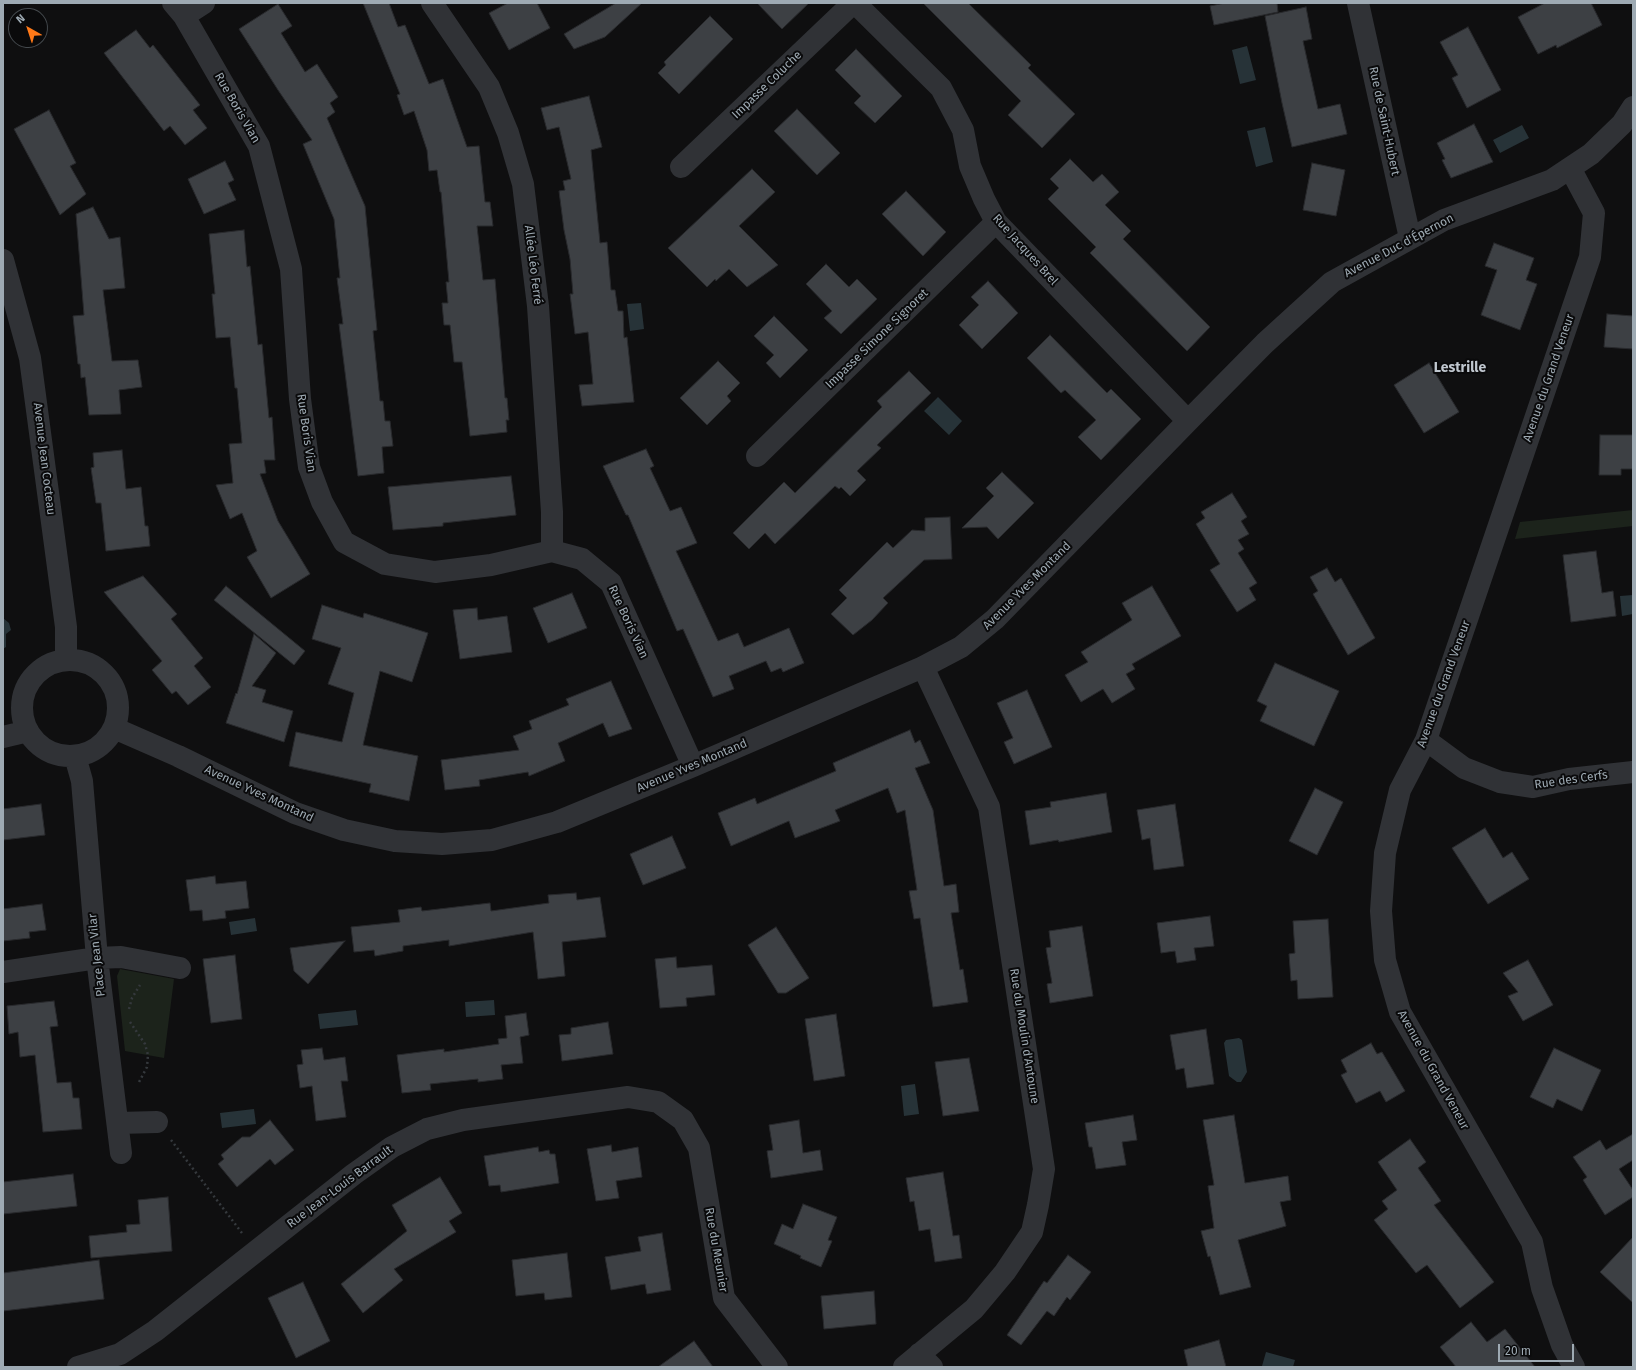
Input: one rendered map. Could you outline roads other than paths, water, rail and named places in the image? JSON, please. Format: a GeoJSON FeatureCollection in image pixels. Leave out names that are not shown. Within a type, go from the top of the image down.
{"type":"FeatureCollection","features":[{"type":"Feature","properties":{"kind":"street"},"geometry":{"type":"LineString","coordinates":[[179,10],[204,3]]}},
{"type":"Feature","properties":{"kind":"street","name":"Allée Léo Ferré"},"geometry":{"type":"LineString","coordinates":[[432,3],[489,87],[508,132],[523,184],[538,306],[552,512],[552,551]]}},
{"type":"Feature","properties":{"kind":"street","name":"Impasse Coluche"},"geometry":{"type":"LineString","coordinates":[[682,167],[854,3]]}},
{"type":"Feature","properties":{"kind":"street","name":"Rue Jacques Brel"},"geometry":{"type":"LineString","coordinates":[[854,3],[941,88],[963,130],[970,166],[996,222],[1188,421]]}},
{"type":"Feature","properties":{"kind":"street","name":"Rue de Saint-Hubert"},"geometry":{"type":"LineString","coordinates":[[1358,3],[1410,238]]}},
{"type":"Feature","properties":{"kind":"street","name":"Rue Boris Vian"},"geometry":{"type":"LineString","coordinates":[[179,10],[259,146],[291,269],[300,398],[309,467],[322,502],[344,542],[385,564],[435,572],[491,565],[552,551],[582,559],[611,582],[693,766]]}},
{"type":"Feature","properties":{"kind":"street","name":"Avenue Duc d'Épernon"},"geometry":{"type":"LineString","coordinates":[[1188,421],[1265,343],[1332,282],[1444,220],[1552,180],[1591,154],[1622,124],[1633,107]]}},
{"type":"Feature","properties":{"kind":"street","name":"Avenue du Grand Veneur"},"geometry":{"type":"LineString","coordinates":[[1570,168],[1594,213],[1590,257],[1426,740],[1400,790],[1385,853],[1381,912],[1385,960],[1400,1012],[1532,1242],[1542,1288],[1562,1345],[1574,1367]]}},
{"type":"Feature","properties":{"kind":"street","name":"Impasse Simone Signoret"},"geometry":{"type":"LineString","coordinates":[[757,456],[996,222]]}},
{"type":"Feature","properties":{"kind":"street","name":"Avenue Jean Cocteau"},"geometry":{"type":"LineString","coordinates":[[3,260],[30,358],[66,627],[66,660]]}},
{"type":"Feature","properties":{"kind":"street","name":"Avenue Yves Montand"},"geometry":{"type":"LineString","coordinates":[[114,728],[178,756],[295,813],[344,830],[395,841],[442,844],[492,840],[557,822],[693,766],[923,667],[961,647],[995,619],[1188,421]]}},
{"type":"Feature","properties":{"kind":"street"},"geometry":{"type":"LineString","coordinates":[[66,660],[82,662],[98,668],[110,680],[117,695],[118,711],[114,728],[108,738],[99,747],[88,753],[75,756],[61,756],[48,751],[36,742],[28,731],[23,716],[23,701],[28,686],[37,674],[50,665],[66,660]]}},
{"type":"Feature","properties":{"kind":"street","name":"Rue du Moulin d'Antoune"},"geometry":{"type":"LineString","coordinates":[[918,1363],[974,1309],[1005,1272],[1032,1232],[1044,1170],[989,807],[923,667]]}},
{"type":"Feature","properties":{"kind":"street"},"geometry":{"type":"LineString","coordinates":[[3,737],[28,731]]}},
{"type":"Feature","properties":{"kind":"street","name":"Rue des Cerfs"},"geometry":{"type":"LineString","coordinates":[[1426,740],[1464,768],[1500,782],[1533,787],[1569,779],[1633,772]]}},
{"type":"Feature","properties":{"kind":"street","name":"Place Jean Vilar"},"geometry":{"type":"LineString","coordinates":[[75,756],[82,782],[97,958],[121,1153]]}},
{"type":"Feature","properties":{"kind":"street"},"geometry":{"type":"LineString","coordinates":[[3,972],[97,958],[120,957],[180,968]]}},
{"type":"Feature","properties":{"kind":"street","name":"Rue Jean-Louis Barrault"},"geometry":{"type":"LineString","coordinates":[[78,1367],[120,1354],[149,1335],[354,1174],[392,1147],[428,1129],[463,1120],[628,1097],[658,1102],[684,1120],[699,1148],[705,1186]]}},
{"type":"Feature","properties":{"kind":"street"},"geometry":{"type":"LineString","coordinates":[[118,1123],[157,1122]]}},
{"type":"Feature","properties":{"kind":"street","name":"Rue du Meunier"},"geometry":{"type":"LineString","coordinates":[[705,1186],[724,1298],[777,1367]]}},
{"type":"Feature","properties":{"kind":"district","name":"Lestrille"},"geometry":{"type":"Point","coordinates":[1460,368]}}]}
